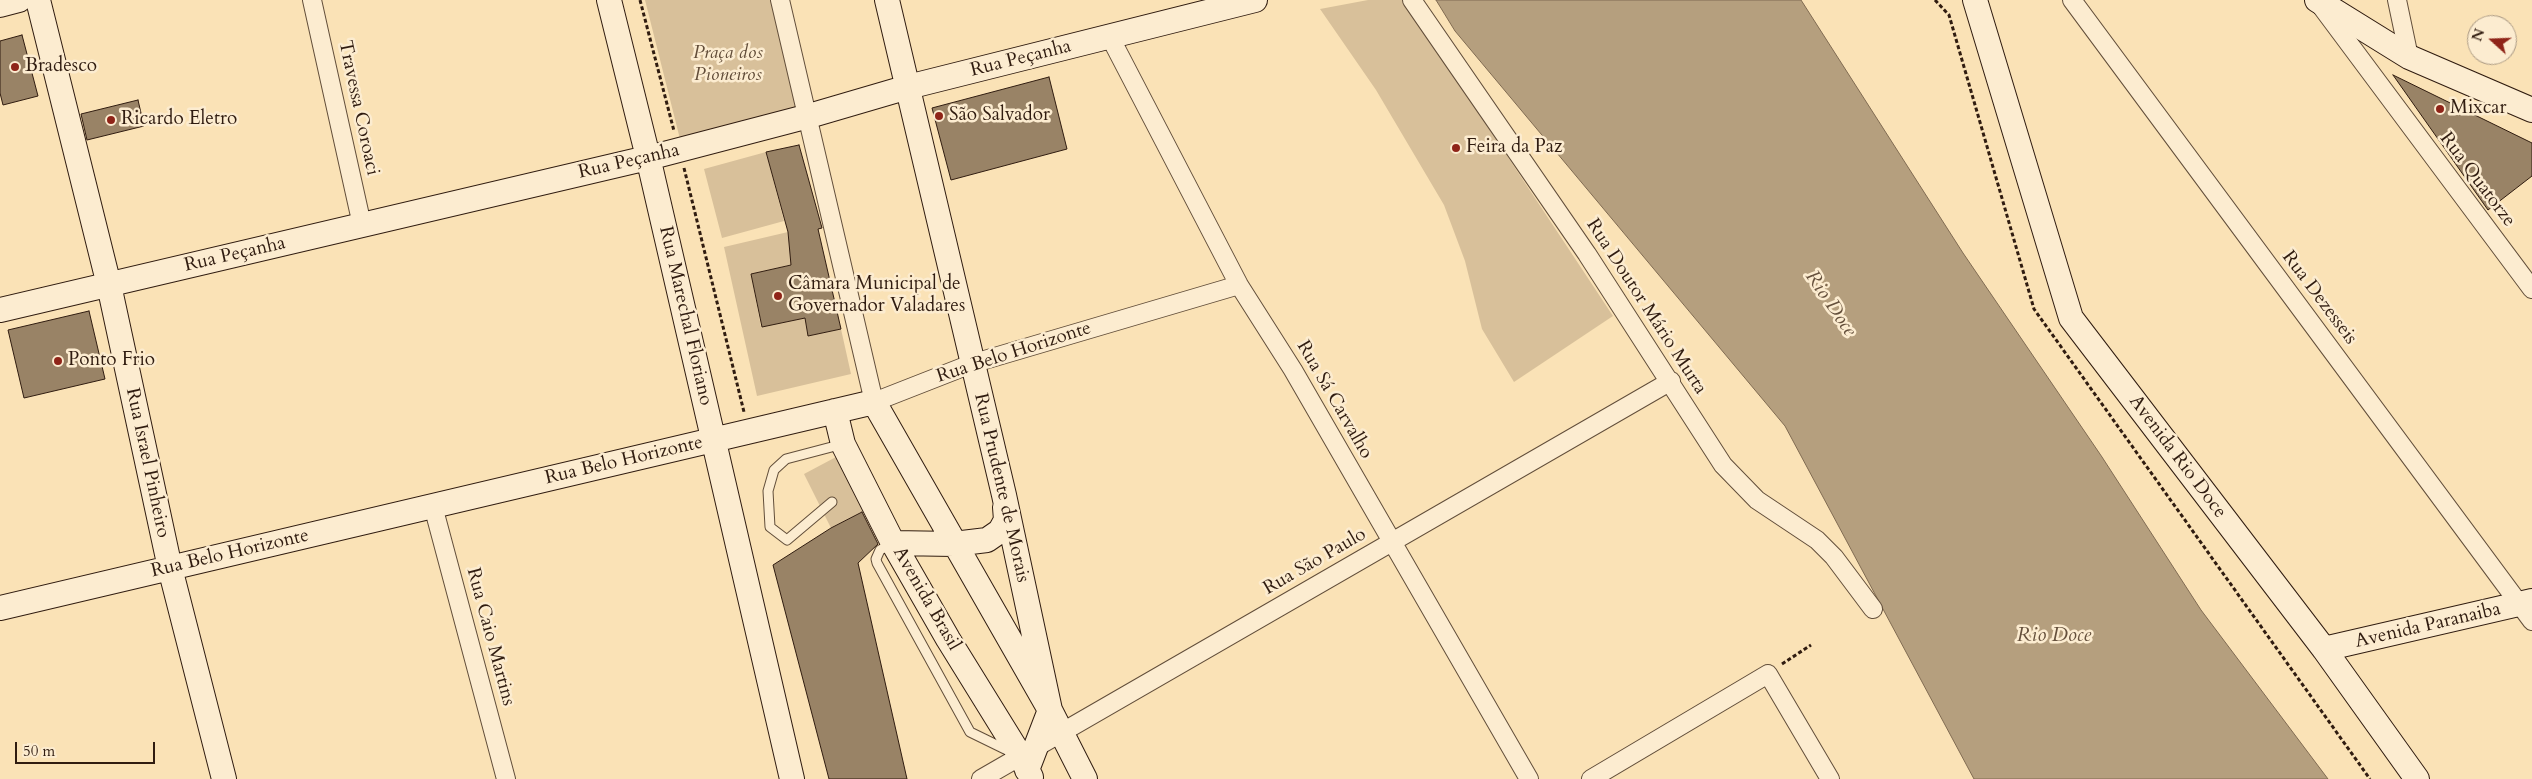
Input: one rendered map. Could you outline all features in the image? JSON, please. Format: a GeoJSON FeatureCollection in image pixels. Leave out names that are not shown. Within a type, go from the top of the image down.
{"type":"FeatureCollection","features":[{"type":"Feature","properties":{"kind":"street"},"geometry":{"type":"LineString","coordinates":[[0,4],[19,0]]}},
{"type":"Feature","properties":{"kind":"street","name":"Rua Israel Pinheiro"},"geometry":{"type":"LineString","coordinates":[[38,0],[109,285],[170,568],[224,779]]}},
{"type":"Feature","properties":{"kind":"street","name":"Travessa Coroaci"},"geometry":{"type":"LineString","coordinates":[[312,0],[362,226]]}},
{"type":"Feature","properties":{"kind":"street","name":"Rua Marechal Floriano"},"geometry":{"type":"LineString","coordinates":[[609,0],[663,154]]}},
{"type":"Feature","properties":{"kind":"street","name":"Rua Marechal Floriano"},"geometry":{"type":"LineString","coordinates":[[623,0],[663,154],[729,436],[792,779]]}},
{"type":"Feature","properties":{"kind":"street"},"geometry":{"type":"LineString","coordinates":[[780,0],[809,116],[874,402],[1050,710],[1085,779]]}},
{"type":"Feature","properties":{"kind":"street","name":"Rua Prudente de Morais"},"geometry":{"type":"LineString","coordinates":[[887,0],[1004,495],[1050,710]]}},
{"type":"Feature","properties":{"kind":"street","name":"Rua Doutor Mário Murta"},"geometry":{"type":"LineString","coordinates":[[1412,0],[1587,254],[1729,472],[1757,500],[1817,540],[1834,557],[1873,609]]}},
{"type":"Feature","properties":{"kind":"street","name":"Avenida Rio Doce"},"geometry":{"type":"LineString","coordinates":[[1975,0],[2071,318],[2324,649],[2417,779]]}},
{"type":"Feature","properties":{"kind":"street","name":"Avenida Rio Doce"},"geometry":{"type":"LineString","coordinates":[[1984,0],[2006,101]]}},
{"type":"Feature","properties":{"kind":"street","name":"Rua Dezesseis"},"geometry":{"type":"LineString","coordinates":[[2072,0],[2528,609]]}},
{"type":"Feature","properties":{"kind":"street"},"geometry":{"type":"LineString","coordinates":[[2317,0],[2409,57],[2532,110]]}},
{"type":"Feature","properties":{"kind":"street","name":"Rua Quatorze"},"geometry":{"type":"LineString","coordinates":[[2317,0],[2532,289]]}},
{"type":"Feature","properties":{"kind":"street"},"geometry":{"type":"LineString","coordinates":[[2397,0],[2409,57]]}},
{"type":"Feature","properties":{"kind":"street","name":"Rua Peçanha"},"geometry":{"type":"LineString","coordinates":[[0,310],[663,154],[809,116],[908,87],[1246,2]]}},
{"type":"Feature","properties":{"kind":"street","name":"Rua Sá Carvalho"},"geometry":{"type":"LineString","coordinates":[[1110,37],[1239,285],[1293,370],[1528,779]]}},
{"type":"Feature","properties":{"kind":"street","name":"Rua Belo Horizonte"},"geometry":{"type":"LineString","coordinates":[[0,608],[874,402],[972,364],[1239,285]]}},
{"type":"Feature","properties":{"kind":"street","name":"Rua São Paulo"},"geometry":{"type":"LineString","coordinates":[[981,779],[1028,764],[1062,734],[1671,381]]}},
{"type":"Feature","properties":{"kind":"street","name":"Avenida Brasil"},"geometry":{"type":"LineString","coordinates":[[835,411],[843,444],[893,543],[948,639],[1028,764]]}},
{"type":"Feature","properties":{"kind":"street"},"geometry":{"type":"LineString","coordinates":[[893,543],[954,544],[987,540],[1000,532],[1006,520],[1004,495]]}},
{"type":"Feature","properties":{"kind":"street","name":"Rua Caio Martins"},"geometry":{"type":"LineString","coordinates":[[433,506],[506,779]]}},
{"type":"Feature","properties":{"kind":"street","name":"Avenida Paranaiba"},"geometry":{"type":"LineString","coordinates":[[2324,649],[2528,609]]}},
{"type":"Feature","properties":{"kind":"street"},"geometry":{"type":"LineString","coordinates":[[1591,779],[1768,674],[1830,779]]}},
{"type":"Feature","properties":{"kind":"street"},"geometry":{"type":"LineString","coordinates":[[1028,764],[1050,710]]}},
{"type":"Feature","properties":{"kind":"lane"},"geometry":{"type":"LineString","coordinates":[[832,502],[787,540],[770,527],[768,490],[774,470],[786,459],[843,444]]}},
{"type":"Feature","properties":{"kind":"path"},"geometry":{"type":"LineString","coordinates":[[640,0],[663,154],[740,388],[729,436]]}},
{"type":"Feature","properties":{"kind":"path"},"geometry":{"type":"LineString","coordinates":[[1935,0],[1949,15],[2034,309],[2370,779]]}},
{"type":"Feature","properties":{"kind":"path"},"geometry":{"type":"LineString","coordinates":[[1768,674],[1811,645]]}},
{"type":"Feature","properties":{"kind":"green space","name":"Praça dos Pioneiros"},"geometry":{"type":"Polygon","coordinates":[[[645,0],[779,0],[808,116],[682,147],[645,0]]]}},
{"type":"Feature","properties":{"kind":"green space","name":"Feira da Paz"},"geometry":{"type":"Polygon","coordinates":[[[1368,0],[1404,0],[1613,316],[1514,382],[1482,329],[1465,261],[1444,205],[1376,90],[1320,9],[1368,0]]]}},
{"type":"Feature","properties":{"kind":"green space"},"geometry":{"type":"Polygon","coordinates":[[[766,152],[784,221],[722,238],[704,169],[766,152]]]}},
{"type":"Feature","properties":{"kind":"green space"},"geometry":{"type":"Polygon","coordinates":[[[788,232],[794,264],[751,274],[761,327],[805,318],[808,336],[841,329],[851,374],[757,396],[724,247],[788,232]]]}},
{"type":"Feature","properties":{"kind":"green space"},"geometry":{"type":"Polygon","coordinates":[[[836,457],[863,511],[831,528],[804,474],[836,457]]]}},
{"type":"Feature","properties":{"kind":"water","name":"Rio Doce"},"geometry":{"type":"Polygon","coordinates":[[[1436,0],[1801,0],[1963,253],[2102,457],[2201,610],[2328,779],[1974,779],[1785,426],[1455,31],[1436,0]]]}},
{"type":"Feature","properties":{"kind":"building","name":"Bradesco"},"geometry":{"type":"Polygon","coordinates":[[[22,35],[38,96],[3,105],[0,93],[0,41],[22,35]]]}},
{"type":"Feature","properties":{"kind":"building","name":"Mixcar"},"geometry":{"type":"Polygon","coordinates":[[[2393,75],[2532,143],[2532,176],[2488,210],[2393,75]]]}},
{"type":"Feature","properties":{"kind":"building"},"geometry":{"type":"Polygon","coordinates":[[[1049,77],[1067,149],[951,180],[932,108],[1049,77]]]}},
{"type":"Feature","properties":{"kind":"building","name":"Ricardo Eletro"},"geometry":{"type":"Polygon","coordinates":[[[138,100],[144,126],[87,140],[81,114],[138,100]]]}},
{"type":"Feature","properties":{"kind":"building"},"geometry":{"type":"Polygon","coordinates":[[[799,145],[822,228],[818,229],[841,329],[808,336],[805,318],[762,327],[751,274],[791,265],[788,232],[766,152],[799,145]]]}},
{"type":"Feature","properties":{"kind":"building","name":"Ponto Frio"},"geometry":{"type":"Polygon","coordinates":[[[89,311],[105,379],[24,398],[8,330],[89,311]]]}},
{"type":"Feature","properties":{"kind":"building"},"geometry":{"type":"Polygon","coordinates":[[[862,512],[878,544],[858,563],[907,779],[829,779],[773,565],[831,528],[862,512]]]}},
{"type":"Feature","properties":{"kind":"place","name":"Bradesco"},"geometry":{"type":"Point","coordinates":[15,67]}},
{"type":"Feature","properties":{"kind":"place","name":"Mixcar"},"geometry":{"type":"Point","coordinates":[2440,109]}},
{"type":"Feature","properties":{"kind":"place","name":"São Salvador"},"geometry":{"type":"Point","coordinates":[939,116]}},
{"type":"Feature","properties":{"kind":"place","name":"Ricardo Eletro"},"geometry":{"type":"Point","coordinates":[111,120]}},
{"type":"Feature","properties":{"kind":"place","name":"Feira da Paz"},"geometry":{"type":"Point","coordinates":[1456,148]}},
{"type":"Feature","properties":{"kind":"place","name":"Câmara Municipal de Governador Valadares"},"geometry":{"type":"Point","coordinates":[778,296]}},
{"type":"Feature","properties":{"kind":"place","name":"Ponto Frio"},"geometry":{"type":"Point","coordinates":[58,361]}}]}
